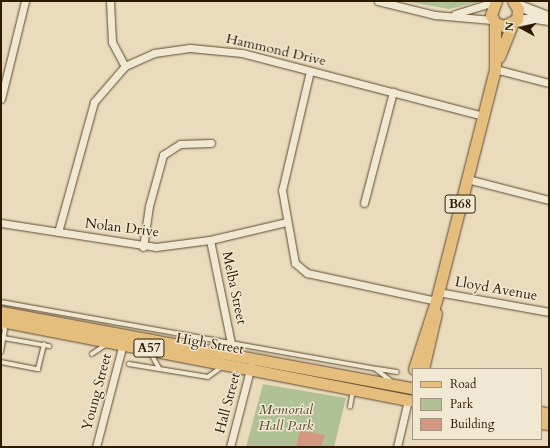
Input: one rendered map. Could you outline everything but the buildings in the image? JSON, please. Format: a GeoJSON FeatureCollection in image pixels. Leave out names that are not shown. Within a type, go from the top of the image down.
{"type":"FeatureCollection","features":[{"type":"Feature","properties":{"kind":"main road"},"geometry":{"type":"LineString","coordinates":[[495,2],[490,11],[494,22],[504,26],[513,23],[518,14],[514,2]]}},
{"type":"Feature","properties":{"kind":"main road","name":"B68"},"geometry":{"type":"LineString","coordinates":[[494,22],[495,69]]}},
{"type":"Feature","properties":{"kind":"main road","name":"B68"},"geometry":{"type":"LineString","coordinates":[[414,368],[437,296],[495,69],[513,23]]}},
{"type":"Feature","properties":{"kind":"main road","name":"B68"},"geometry":{"type":"LineString","coordinates":[[423,368],[437,296]]}},
{"type":"Feature","properties":{"kind":"main road","name":"High Street"},"geometry":{"type":"LineString","coordinates":[[1,312],[290,367],[393,384],[411,394]]}},
{"type":"Feature","properties":{"kind":"main road","name":"High Street"},"geometry":{"type":"LineString","coordinates":[[1,321],[251,366],[353,389],[411,394]]}},
{"type":"Feature","properties":{"kind":"main road"},"geometry":{"type":"LineString","coordinates":[[411,394],[412,383]]}},
{"type":"Feature","properties":{"kind":"street"},"geometry":{"type":"LineString","coordinates":[[1,99],[26,1]]}},
{"type":"Feature","properties":{"kind":"street"},"geometry":{"type":"LineString","coordinates":[[110,1],[112,42],[125,66]]}},
{"type":"Feature","properties":{"kind":"street"},"geometry":{"type":"LineString","coordinates":[[378,1],[447,16],[494,22]]}},
{"type":"Feature","properties":{"kind":"street"},"geometry":{"type":"LineString","coordinates":[[447,16],[495,2]]}},
{"type":"Feature","properties":{"kind":"street"},"geometry":{"type":"LineString","coordinates":[[514,2],[549,17]]}},
{"type":"Feature","properties":{"kind":"street"},"geometry":{"type":"LineString","coordinates":[[513,23],[536,18],[549,20]]}},
{"type":"Feature","properties":{"kind":"street","name":"Hammond Drive"},"geometry":{"type":"LineString","coordinates":[[58,232],[88,117],[106,85],[125,66],[166,50],[204,48],[242,53],[483,116]]}},
{"type":"Feature","properties":{"kind":"street"},"geometry":{"type":"LineString","coordinates":[[495,69],[549,83]]}},
{"type":"Feature","properties":{"kind":"street"},"geometry":{"type":"LineString","coordinates":[[286,222],[284,174],[310,71]]}},
{"type":"Feature","properties":{"kind":"street"},"geometry":{"type":"LineString","coordinates":[[1,94],[4,86]]}},
{"type":"Feature","properties":{"kind":"street"},"geometry":{"type":"LineString","coordinates":[[364,203],[393,92]]}},
{"type":"Feature","properties":{"kind":"street"},"geometry":{"type":"LineString","coordinates":[[143,247],[149,206],[163,155],[180,144],[211,144]]}},
{"type":"Feature","properties":{"kind":"street"},"geometry":{"type":"LineString","coordinates":[[467,179],[549,200]]}},
{"type":"Feature","properties":{"kind":"street","name":"Nolan Drive"},"geometry":{"type":"LineString","coordinates":[[1,223],[143,247],[210,240],[286,222]]}},
{"type":"Feature","properties":{"kind":"street","name":"Lloyd Avenue"},"geometry":{"type":"LineString","coordinates":[[286,222],[300,269],[437,296],[549,312]]}},
{"type":"Feature","properties":{"kind":"street","name":"Melba Street"},"geometry":{"type":"LineString","coordinates":[[210,240],[231,343]]}},
{"type":"Feature","properties":{"kind":"street","name":"Young Street"},"geometry":{"type":"LineString","coordinates":[[96,447],[123,343]]}},
{"type":"Feature","properties":{"kind":"street","name":"Hall Street"},"geometry":{"type":"LineString","coordinates":[[230,447],[251,366]]}},
{"type":"Feature","properties":{"kind":"street"},"geometry":{"type":"LineString","coordinates":[[397,447],[411,394]]}},
{"type":"Feature","properties":{"kind":"lane"},"geometry":{"type":"LineString","coordinates":[[1,302],[397,372]]}},
{"type":"Feature","properties":{"kind":"lane"},"geometry":{"type":"LineString","coordinates":[[1,321],[4,338],[1,352]]}},
{"type":"Feature","properties":{"kind":"lane"},"geometry":{"type":"LineString","coordinates":[[4,338],[49,346]]}},
{"type":"Feature","properties":{"kind":"lane"},"geometry":{"type":"LineString","coordinates":[[92,354],[112,341]]}},
{"type":"Feature","properties":{"kind":"lane"},"geometry":{"type":"LineString","coordinates":[[1,362],[38,369],[44,345]]}},
{"type":"Feature","properties":{"kind":"lane"},"geometry":{"type":"LineString","coordinates":[[149,348],[160,369]]}},
{"type":"Feature","properties":{"kind":"lane"},"geometry":{"type":"LineString","coordinates":[[285,353],[290,367]]}},
{"type":"Feature","properties":{"kind":"lane"},"geometry":{"type":"LineString","coordinates":[[129,364],[208,377],[230,362]]}},
{"type":"Feature","properties":{"kind":"lane"},"geometry":{"type":"LineString","coordinates":[[376,369],[393,384]]}},
{"type":"Feature","properties":{"kind":"lane"},"geometry":{"type":"LineString","coordinates":[[350,407],[353,389]]}},
{"type":"Feature","properties":{"kind":"green space"},"geometry":{"type":"Polygon","coordinates":[[[404,1],[482,1],[449,9],[404,1]]]}},
{"type":"Feature","properties":{"kind":"green space","name":"Memorial Hall Park"},"geometry":{"type":"Polygon","coordinates":[[[263,384],[346,398],[334,447],[246,447],[263,384]]]}}]}
